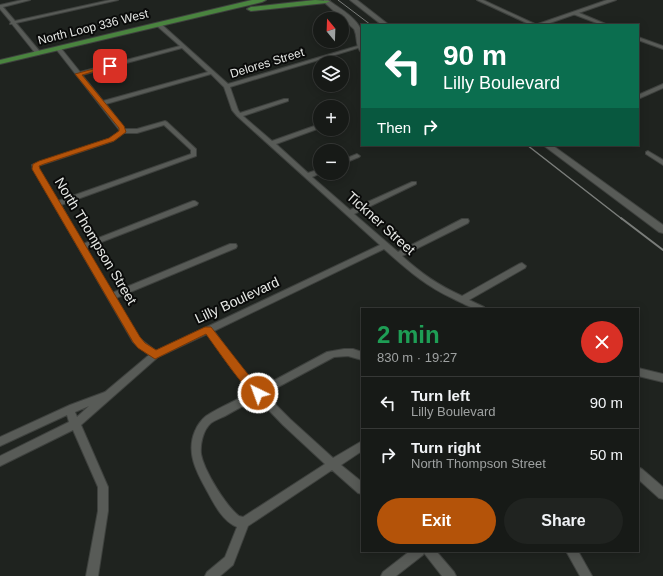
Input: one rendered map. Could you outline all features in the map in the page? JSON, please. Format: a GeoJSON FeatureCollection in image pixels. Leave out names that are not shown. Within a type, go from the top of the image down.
{"type":"FeatureCollection","features":[{"type":"Feature","properties":{"kind":"main road"},"geometry":{"type":"LineString","coordinates":[[180,18],[232,0]]}},
{"type":"Feature","properties":{"kind":"main road","name":"North Loop 336 West"},"geometry":{"type":"LineString","coordinates":[[0,62],[180,18],[262,0]]}},
{"type":"Feature","properties":{"kind":"main road"},"geometry":{"type":"LineString","coordinates":[[180,18],[325,1]]}},
{"type":"Feature","properties":{"kind":"street"},"geometry":{"type":"LineString","coordinates":[[28,0],[0,6],[12,23],[38,53]]}},
{"type":"Feature","properties":{"kind":"street"},"geometry":{"type":"LineString","coordinates":[[12,23],[98,2],[116,0]]}},
{"type":"Feature","properties":{"kind":"street"},"geometry":{"type":"LineString","coordinates":[[353,0],[385,24]]}},
{"type":"Feature","properties":{"kind":"street"},"geometry":{"type":"LineString","coordinates":[[479,0],[533,24]]}},
{"type":"Feature","properties":{"kind":"street"},"geometry":{"type":"LineString","coordinates":[[541,24],[613,0]]}},
{"type":"Feature","properties":{"kind":"street"},"geometry":{"type":"LineString","coordinates":[[325,1],[356,26],[360,33],[361,48]]}},
{"type":"Feature","properties":{"kind":"street"},"geometry":{"type":"LineString","coordinates":[[575,13],[603,24]]}},
{"type":"Feature","properties":{"kind":"street","name":"Tickner Street"},"geometry":{"type":"LineString","coordinates":[[158,24],[227,86],[235,110],[239,115],[397,256],[426,281],[479,308]]}},
{"type":"Feature","properties":{"kind":"street"},"geometry":{"type":"LineString","coordinates":[[639,38],[663,48]]}},
{"type":"Feature","properties":{"kind":"street"},"geometry":{"type":"LineString","coordinates":[[78,74],[182,46]]}},
{"type":"Feature","properties":{"kind":"street"},"geometry":{"type":"LineString","coordinates":[[57,204],[194,156],[194,150],[166,123],[137,131],[123,132],[122,128],[58,48]]}},
{"type":"Feature","properties":{"kind":"street","name":"Delores Street"},"geometry":{"type":"LineString","coordinates":[[227,86],[361,48]]}},
{"type":"Feature","properties":{"kind":"street"},"geometry":{"type":"LineString","coordinates":[[102,103],[212,72]]}},
{"type":"Feature","properties":{"kind":"street"},"geometry":{"type":"LineString","coordinates":[[639,97],[663,86]]}},
{"type":"Feature","properties":{"kind":"street"},"geometry":{"type":"LineString","coordinates":[[239,115],[286,100]]}},
{"type":"Feature","properties":{"kind":"street"},"geometry":{"type":"LineString","coordinates":[[271,144],[313,128]]}},
{"type":"Feature","properties":{"kind":"street","name":"North Thompson Street"},"geometry":{"type":"LineString","coordinates":[[123,132],[111,140],[35,165],[112,296],[136,340],[155,355]]}},
{"type":"Feature","properties":{"kind":"street"},"geometry":{"type":"LineString","coordinates":[[548,146],[663,230]]}},
{"type":"Feature","properties":{"kind":"street"},"geometry":{"type":"LineString","coordinates":[[648,153],[662,160]]}},
{"type":"Feature","properties":{"kind":"street"},"geometry":{"type":"LineString","coordinates":[[349,159],[358,156]]}},
{"type":"Feature","properties":{"kind":"street"},"geometry":{"type":"LineString","coordinates":[[308,176],[313,174]]}},
{"type":"Feature","properties":{"kind":"street"},"geometry":{"type":"LineString","coordinates":[[349,213],[414,183]]}},
{"type":"Feature","properties":{"kind":"street"},"geometry":{"type":"LineString","coordinates":[[82,247],[196,203]]}},
{"type":"Feature","properties":{"kind":"street"},"geometry":{"type":"LineString","coordinates":[[397,256],[465,222]]}},
{"type":"Feature","properties":{"kind":"street","name":"Lilly Boulevard"},"geometry":{"type":"LineString","coordinates":[[0,461],[75,424],[155,355],[385,245]]}},
{"type":"Feature","properties":{"kind":"street"},"geometry":{"type":"LineString","coordinates":[[112,296],[233,246]]}},
{"type":"Feature","properties":{"kind":"street"},"geometry":{"type":"LineString","coordinates":[[462,300],[522,266]]}},
{"type":"Feature","properties":{"kind":"street"},"geometry":{"type":"LineString","coordinates":[[208,329],[243,376],[258,393],[332,464],[361,488]]}},
{"type":"Feature","properties":{"kind":"street"},"geometry":{"type":"LineString","coordinates":[[244,522],[235,521],[228,515],[200,469],[196,455],[196,443],[199,431],[208,420],[334,353],[348,352],[361,356]]}},
{"type":"Feature","properties":{"kind":"street"},"geometry":{"type":"LineString","coordinates":[[639,372],[663,378]]}},
{"type":"Feature","properties":{"kind":"street","name":"Lilly Boulevard"},"geometry":{"type":"LineString","coordinates":[[0,442],[69,410],[109,394]]}},
{"type":"Feature","properties":{"kind":"street"},"geometry":{"type":"LineString","coordinates":[[69,410],[103,487],[103,511],[92,576]]}},
{"type":"Feature","properties":{"kind":"street"},"geometry":{"type":"LineString","coordinates":[[211,576],[230,560],[244,522],[361,446]]}},
{"type":"Feature","properties":{"kind":"street"},"geometry":{"type":"LineString","coordinates":[[639,473],[663,494]]}},
{"type":"Feature","properties":{"kind":"street"},"geometry":{"type":"LineString","coordinates":[[387,576],[418,552]]}},
{"type":"Feature","properties":{"kind":"street"},"geometry":{"type":"LineString","coordinates":[[430,552],[450,576]]}},
{"type":"Feature","properties":{"kind":"street"},"geometry":{"type":"LineString","coordinates":[[573,552],[586,576]]}},
{"type":"Feature","properties":{"kind":"railway"},"geometry":{"type":"LineString","coordinates":[[338,0],[370,24]]}},
{"type":"Feature","properties":{"kind":"railway"},"geometry":{"type":"LineString","coordinates":[[528,146],[622,219]]}},
{"type":"Feature","properties":{"kind":"railway"},"geometry":{"type":"LineString","coordinates":[[621,218],[663,250]]}},
{"type":"Feature","properties":{"kind":"route"},"geometry":{"type":"LineString","coordinates":[[110,66],[78,74],[122,128],[123,132],[111,140],[42,162],[35,165],[36,169],[112,296],[136,340],[155,355],[208,329],[243,376],[258,393]]}}]}
